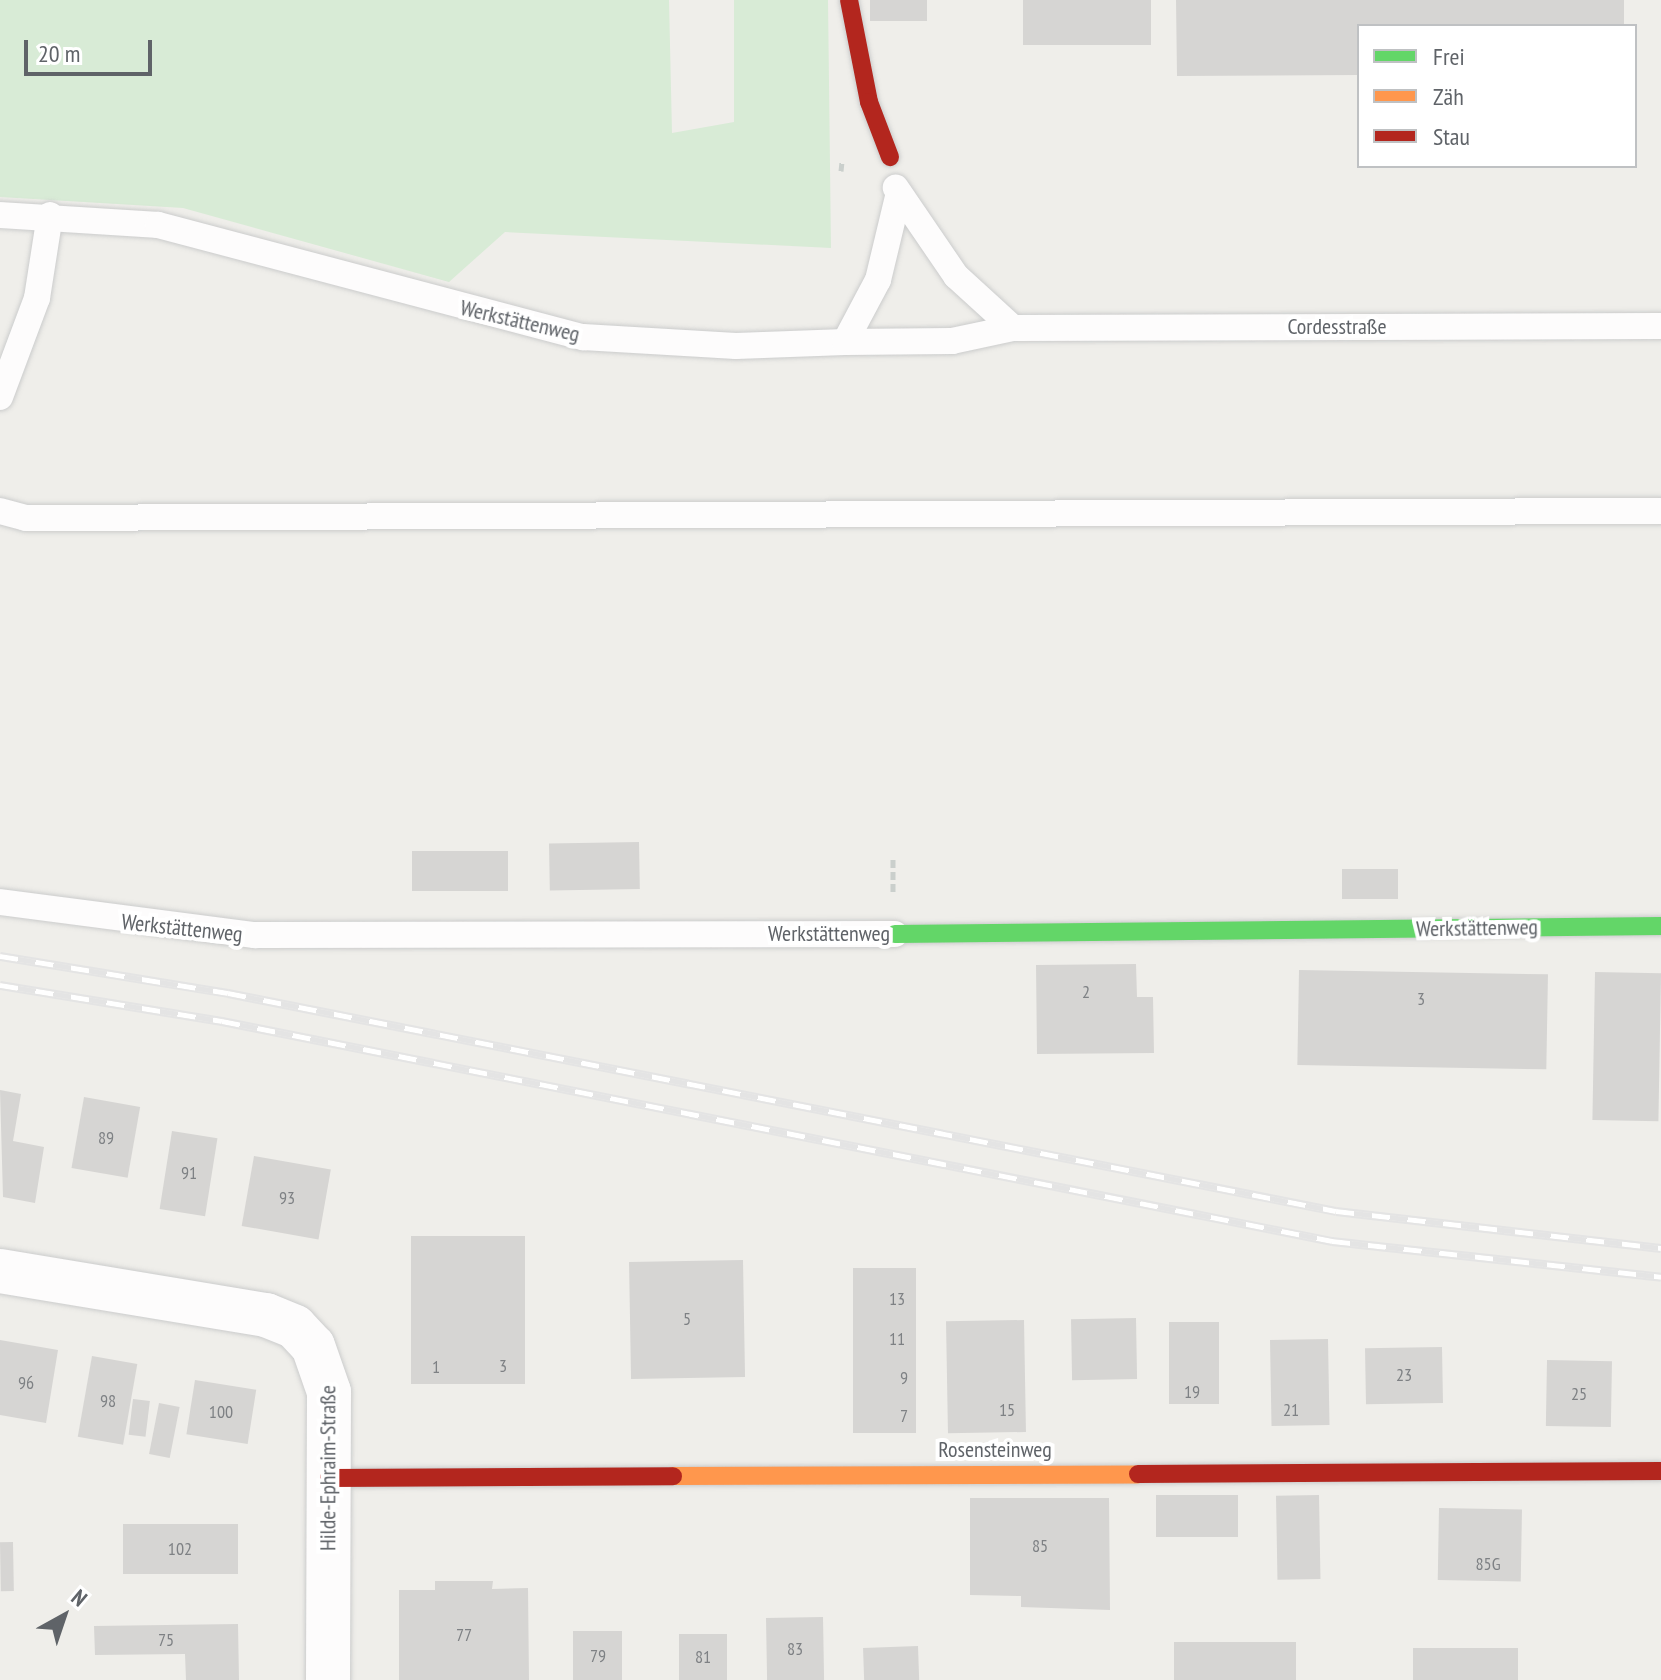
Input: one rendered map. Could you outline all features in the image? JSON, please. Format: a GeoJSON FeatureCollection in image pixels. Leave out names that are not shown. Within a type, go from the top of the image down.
{"type":"FeatureCollection","features":[{"type":"Feature","properties":{"kind":"street"},"geometry":{"type":"LineString","coordinates":[[849,0],[869,102],[890,157]]}},
{"type":"Feature","properties":{"kind":"street","name":"Werkstättenweg"},"geometry":{"type":"LineString","coordinates":[[895,934],[1661,926]]}},
{"type":"Feature","properties":{"kind":"street","name":"Hilde-Ephraim-Straße"},"geometry":{"type":"LineString","coordinates":[[0,1271],[266,1315],[295,1327],[326,1370],[328,1680]]}},
{"type":"Feature","properties":{"kind":"street","name":"Rosensteinweg"},"geometry":{"type":"LineString","coordinates":[[329,1478],[1661,1471]]}},
{"type":"Feature","properties":{"kind":"lane"},"geometry":{"type":"LineString","coordinates":[[845,342],[878,280],[898,197],[890,157]]}},
{"type":"Feature","properties":{"kind":"lane"},"geometry":{"type":"LineString","coordinates":[[898,197],[956,276],[1013,328]]}},
{"type":"Feature","properties":{"kind":"lane","name":"Werkstättenweg"},"geometry":{"type":"LineString","coordinates":[[0,215],[50,215],[158,225],[583,337],[736,346],[845,342]]}},
{"type":"Feature","properties":{"kind":"lane"},"geometry":{"type":"LineString","coordinates":[[0,397],[37,298],[50,215]]}},
{"type":"Feature","properties":{"kind":"lane","name":"Cordesstraße"},"geometry":{"type":"LineString","coordinates":[[845,342],[952,341],[1013,328],[1661,326]]}},
{"type":"Feature","properties":{"kind":"lane"},"geometry":{"type":"LineString","coordinates":[[0,511],[58,518],[1661,511]]}},
{"type":"Feature","properties":{"kind":"lane","name":"Werkstättenweg"},"geometry":{"type":"LineString","coordinates":[[0,902],[255,935],[895,934]]}},
{"type":"Feature","properties":{"kind":"path"},"geometry":{"type":"LineString","coordinates":[[893,857],[893,906]]}},
{"type":"Feature","properties":{"kind":"green space"},"geometry":{"type":"Polygon","coordinates":[[[0,0],[669,0],[672,133],[734,122],[734,0],[828,0],[831,248],[505,232],[449,282],[183,208],[0,197],[0,0]]]}},
{"type":"Feature","properties":{"kind":"building"},"geometry":{"type":"Polygon","coordinates":[[[870,0],[927,0],[927,21],[870,21],[870,0]]]}},
{"type":"Feature","properties":{"kind":"building"},"geometry":{"type":"Polygon","coordinates":[[[1023,0],[1151,0],[1151,45],[1023,45],[1023,0]]]}},
{"type":"Feature","properties":{"kind":"building"},"geometry":{"type":"Polygon","coordinates":[[[1176,0],[1624,0],[1624,24],[1357,24],[1357,75],[1177,76],[1176,0]]]}},
{"type":"Feature","properties":{"kind":"building"},"geometry":{"type":"Polygon","coordinates":[[[639,842],[640,889],[550,891],[549,844],[639,842]]]}},
{"type":"Feature","properties":{"kind":"building"},"geometry":{"type":"Polygon","coordinates":[[[412,851],[508,851],[508,891],[412,891],[412,851]]]}},
{"type":"Feature","properties":{"kind":"building"},"geometry":{"type":"Polygon","coordinates":[[[1342,869],[1398,869],[1398,899],[1342,899],[1342,869]]]}},
{"type":"Feature","properties":{"kind":"building"},"geometry":{"type":"Polygon","coordinates":[[[1136,964],[1137,997],[1153,997],[1154,1053],[1037,1054],[1036,965],[1136,964]]]}},
{"type":"Feature","properties":{"kind":"building"},"geometry":{"type":"Polygon","coordinates":[[[1299,970],[1548,974],[1546,1069],[1297,1065],[1299,970]]]}},
{"type":"Feature","properties":{"kind":"building"},"geometry":{"type":"Polygon","coordinates":[[[1595,972],[1661,973],[1658,1121],[1592,1120],[1595,972]]]}},
{"type":"Feature","properties":{"kind":"building"},"geometry":{"type":"Polygon","coordinates":[[[0,1090],[21,1094],[13,1141],[44,1147],[35,1203],[3,1197],[0,1090]]]}},
{"type":"Feature","properties":{"kind":"building"},"geometry":{"type":"Polygon","coordinates":[[[84,1097],[140,1107],[128,1178],[71,1168],[84,1097]]]}},
{"type":"Feature","properties":{"kind":"building"},"geometry":{"type":"Polygon","coordinates":[[[172,1131],[217,1138],[205,1216],[160,1209],[172,1131]]]}},
{"type":"Feature","properties":{"kind":"building"},"geometry":{"type":"Polygon","coordinates":[[[254,1156],[331,1170],[318,1239],[242,1226],[254,1156]]]}},
{"type":"Feature","properties":{"kind":"building"},"geometry":{"type":"Polygon","coordinates":[[[411,1236],[525,1236],[525,1384],[411,1384],[411,1236]]]}},
{"type":"Feature","properties":{"kind":"building"},"geometry":{"type":"Polygon","coordinates":[[[743,1260],[745,1377],[631,1379],[629,1262],[743,1260]]]}},
{"type":"Feature","properties":{"kind":"building"},"geometry":{"type":"Polygon","coordinates":[[[853,1268],[916,1268],[916,1433],[853,1433],[853,1268]]]}},
{"type":"Feature","properties":{"kind":"building"},"geometry":{"type":"Polygon","coordinates":[[[1136,1318],[1137,1379],[1072,1380],[1071,1319],[1136,1318]]]}},
{"type":"Feature","properties":{"kind":"building"},"geometry":{"type":"Polygon","coordinates":[[[1024,1320],[1026,1432],[948,1433],[946,1321],[1024,1320]]]}},
{"type":"Feature","properties":{"kind":"building"},"geometry":{"type":"Polygon","coordinates":[[[1169,1322],[1219,1322],[1219,1404],[1169,1404],[1169,1322]]]}},
{"type":"Feature","properties":{"kind":"building"},"geometry":{"type":"Polygon","coordinates":[[[1328,1339],[1330,1425],[1272,1426],[1270,1340],[1328,1339]]]}},
{"type":"Feature","properties":{"kind":"building"},"geometry":{"type":"Polygon","coordinates":[[[0,1340],[58,1350],[46,1423],[0,1415],[0,1340]]]}},
{"type":"Feature","properties":{"kind":"building"},"geometry":{"type":"Polygon","coordinates":[[[1442,1347],[1443,1403],[1366,1404],[1365,1348],[1442,1347]]]}},
{"type":"Feature","properties":{"kind":"building"},"geometry":{"type":"Polygon","coordinates":[[[92,1356],[137,1364],[123,1445],[78,1437],[92,1356]]]}},
{"type":"Feature","properties":{"kind":"building"},"geometry":{"type":"Polygon","coordinates":[[[1547,1360],[1612,1361],[1611,1427],[1546,1426],[1547,1360]]]}},
{"type":"Feature","properties":{"kind":"building"},"geometry":{"type":"Polygon","coordinates":[[[195,1380],[256,1390],[248,1444],[186,1434],[195,1380]]]}},
{"type":"Feature","properties":{"kind":"building"},"geometry":{"type":"Polygon","coordinates":[[[133,1399],[150,1401],[145,1437],[129,1435],[133,1399]]]}},
{"type":"Feature","properties":{"kind":"building"},"geometry":{"type":"Polygon","coordinates":[[[159,1403],[180,1407],[170,1458],[149,1454],[159,1403]]]}},
{"type":"Feature","properties":{"kind":"building"},"geometry":{"type":"Polygon","coordinates":[[[1156,1495],[1238,1495],[1238,1537],[1156,1537],[1156,1495]]]}},
{"type":"Feature","properties":{"kind":"building"},"geometry":{"type":"Polygon","coordinates":[[[1319,1495],[1320,1579],[1277,1580],[1276,1496],[1319,1495]]]}},
{"type":"Feature","properties":{"kind":"building"},"geometry":{"type":"Polygon","coordinates":[[[970,1498],[1109,1498],[1110,1610],[1021,1607],[1021,1596],[970,1595],[970,1498]]]}},
{"type":"Feature","properties":{"kind":"building"},"geometry":{"type":"Polygon","coordinates":[[[1439,1508],[1522,1509],[1521,1581],[1438,1580],[1439,1508]]]}},
{"type":"Feature","properties":{"kind":"building"},"geometry":{"type":"Polygon","coordinates":[[[123,1524],[238,1524],[238,1574],[123,1574],[123,1524]]]}},
{"type":"Feature","properties":{"kind":"building"},"geometry":{"type":"Polygon","coordinates":[[[0,1542],[13,1542],[14,1591],[1,1591],[0,1542]]]}},
{"type":"Feature","properties":{"kind":"building"},"geometry":{"type":"Polygon","coordinates":[[[435,1581],[493,1581],[492,1589],[528,1588],[529,1680],[399,1680],[399,1590],[435,1590],[435,1581]]]}},
{"type":"Feature","properties":{"kind":"building"},"geometry":{"type":"Polygon","coordinates":[[[823,1617],[824,1680],[767,1680],[766,1618],[823,1617]]]}},
{"type":"Feature","properties":{"kind":"building"},"geometry":{"type":"Polygon","coordinates":[[[238,1624],[239,1680],[186,1680],[185,1654],[95,1655],[94,1626],[238,1624]]]}},
{"type":"Feature","properties":{"kind":"building"},"geometry":{"type":"Polygon","coordinates":[[[573,1631],[622,1631],[622,1680],[573,1680],[573,1631]]]}},
{"type":"Feature","properties":{"kind":"building"},"geometry":{"type":"Polygon","coordinates":[[[679,1634],[727,1634],[727,1680],[679,1680],[679,1634]]]}},
{"type":"Feature","properties":{"kind":"building"},"geometry":{"type":"Polygon","coordinates":[[[1174,1642],[1296,1642],[1296,1680],[1174,1680],[1174,1642]]]}},
{"type":"Feature","properties":{"kind":"building"},"geometry":{"type":"Polygon","coordinates":[[[918,1646],[919,1680],[864,1680],[863,1648],[918,1646]]]}},
{"type":"Feature","properties":{"kind":"building"},"geometry":{"type":"Polygon","coordinates":[[[1413,1648],[1518,1648],[1518,1680],[1413,1680],[1413,1648]]]}},
{"type":"Feature","properties":{"kind":"railway"},"geometry":{"type":"LineString","coordinates":[[0,956],[228,993],[1336,1211],[1661,1248]]}},
{"type":"Feature","properties":{"kind":"railway"},"geometry":{"type":"LineString","coordinates":[[0,985],[222,1021],[1332,1241],[1661,1277]]}},
{"type":"Feature","properties":{"kind":"traffic: fast"},"geometry":{"type":"LineString","coordinates":[[895,934],[1661,926]]}},
{"type":"Feature","properties":{"kind":"traffic: slow"},"geometry":{"type":"LineString","coordinates":[[673,1476],[1138,1474]]}},
{"type":"Feature","properties":{"kind":"traffic: jam"},"geometry":{"type":"LineString","coordinates":[[849,0],[869,102],[890,157]]}},
{"type":"Feature","properties":{"kind":"traffic: jam"},"geometry":{"type":"LineString","coordinates":[[1138,1474],[1661,1471]]}},
{"type":"Feature","properties":{"kind":"traffic: jam"},"geometry":{"type":"LineString","coordinates":[[329,1478],[673,1476]]}}]}
